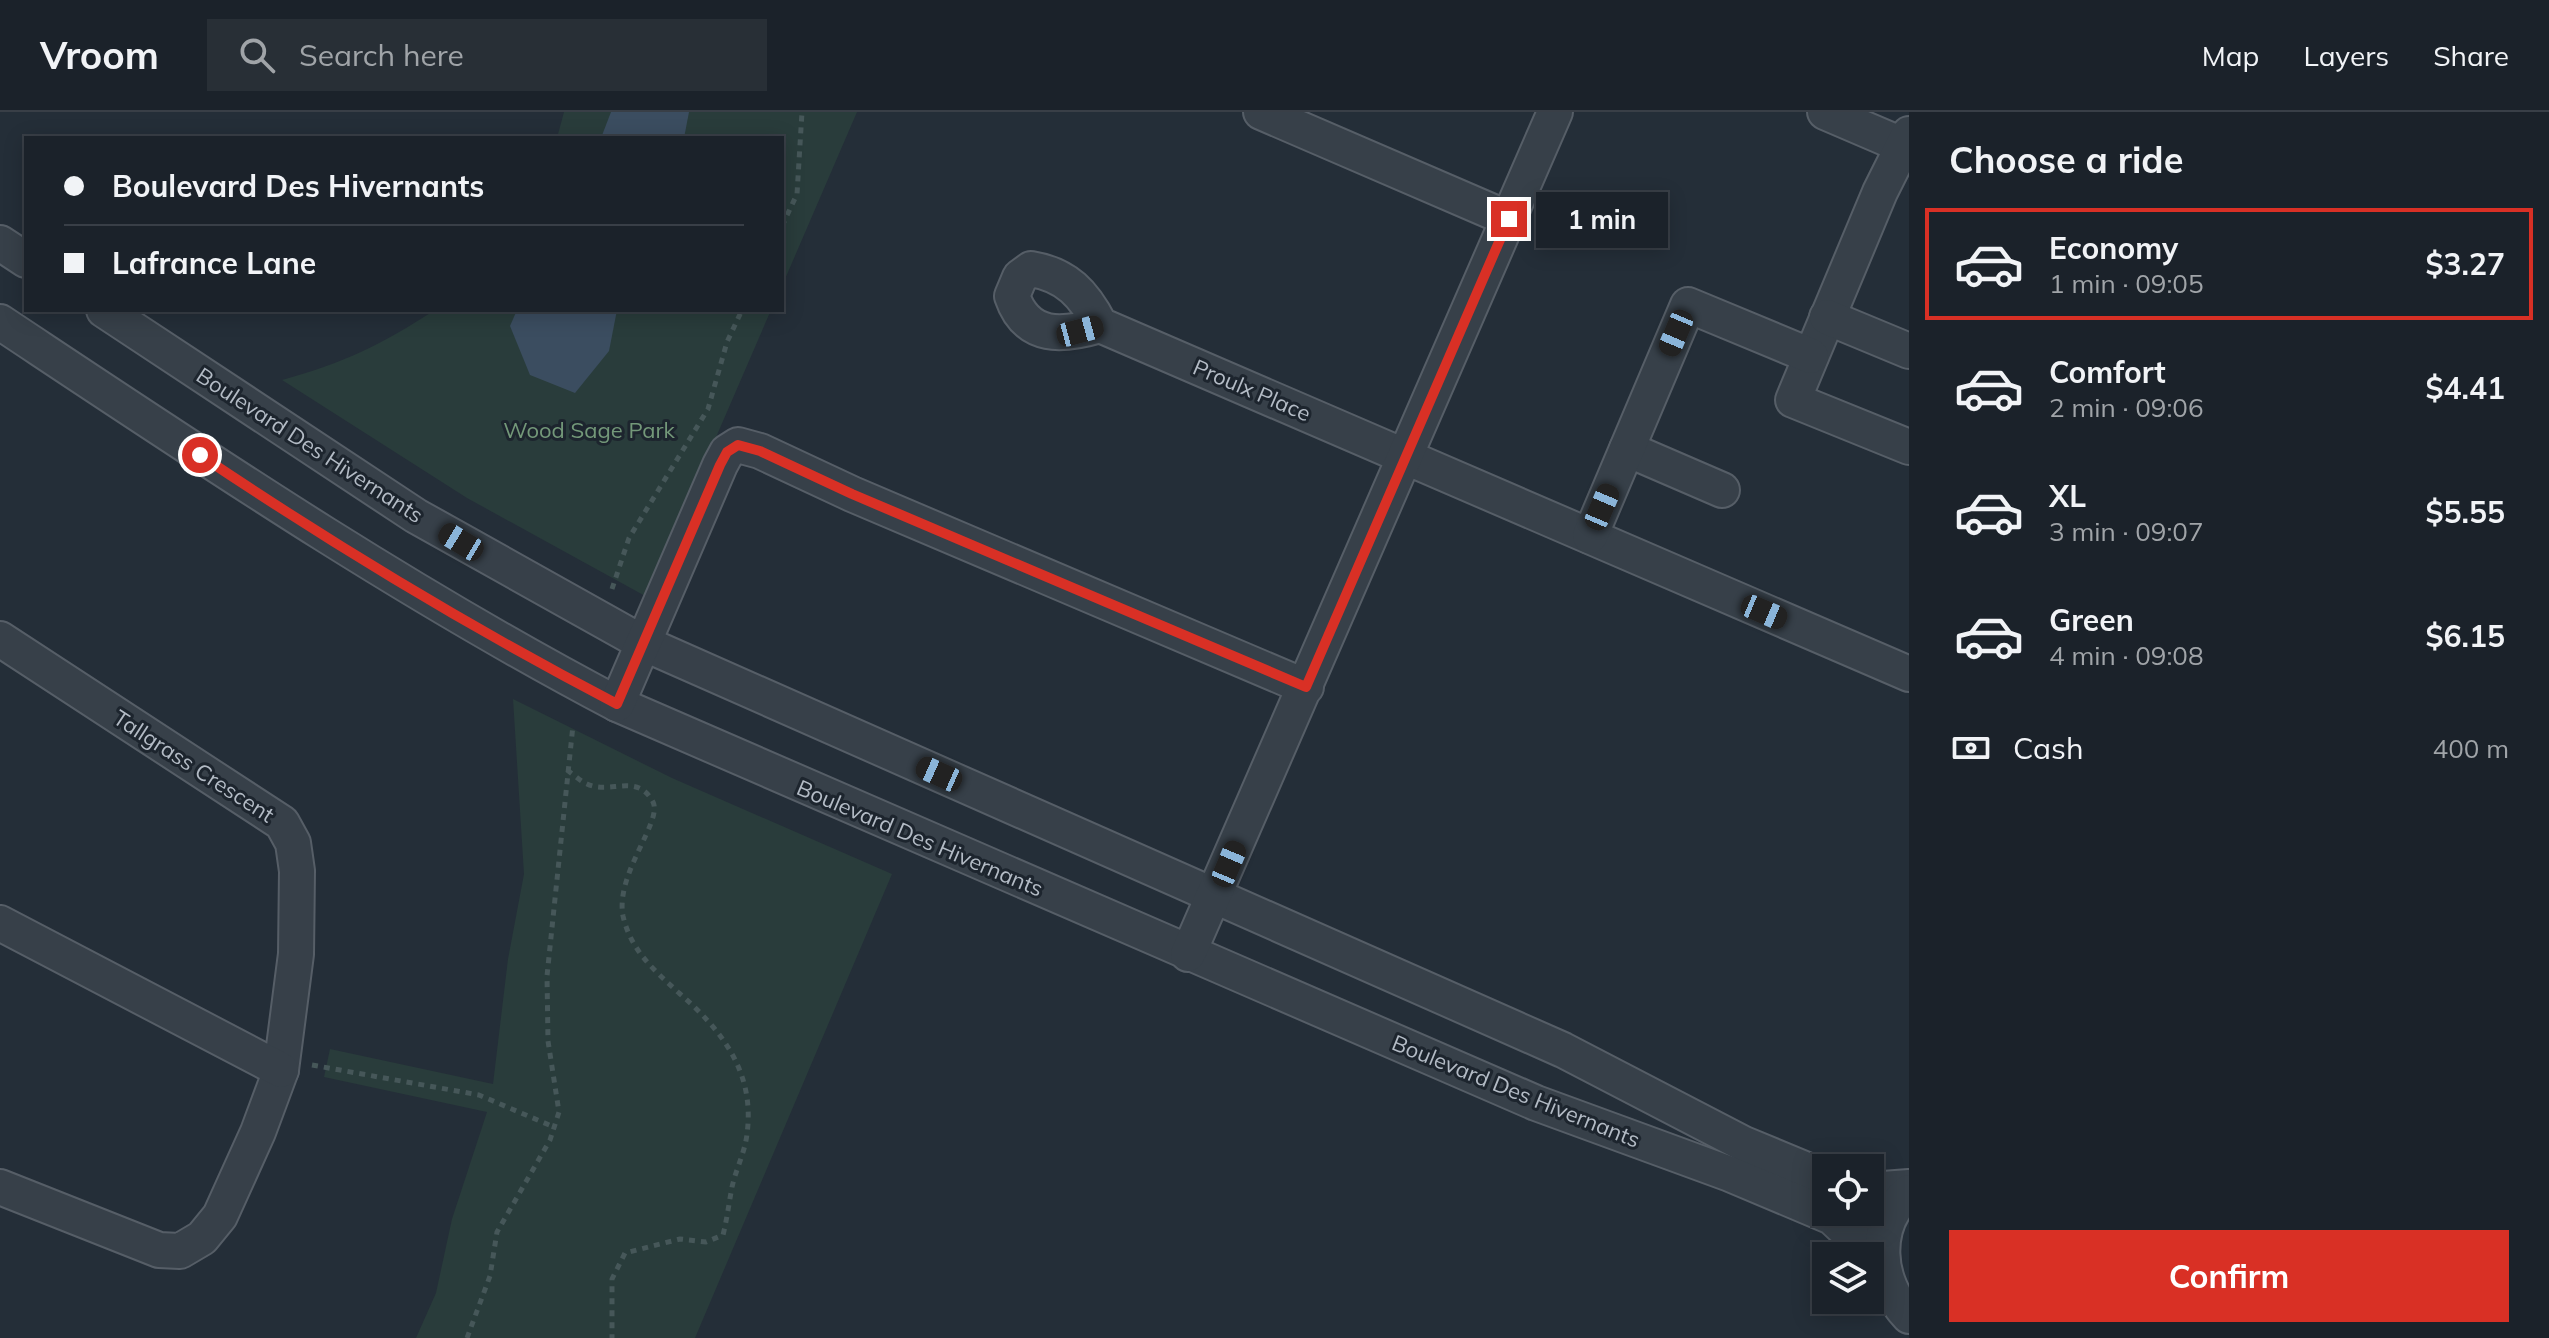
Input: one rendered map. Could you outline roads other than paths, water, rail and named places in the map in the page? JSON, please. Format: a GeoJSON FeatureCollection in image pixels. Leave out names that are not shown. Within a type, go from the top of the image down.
{"type":"FeatureCollection","features":[{"type":"Feature","properties":{"kind":"street"},"geometry":{"type":"LineString","coordinates":[[1261,112],[1509,219]]}},
{"type":"Feature","properties":{"kind":"street"},"geometry":{"type":"LineString","coordinates":[[1188,954],[1555,112]]}},
{"type":"Feature","properties":{"kind":"street"},"geometry":{"type":"LineString","coordinates":[[1825,112],[1907,142],[1827,317],[1793,400],[1909,447]]}},
{"type":"Feature","properties":{"kind":"street"},"geometry":{"type":"LineString","coordinates":[[0,243],[24,259]]}},
{"type":"Feature","properties":{"kind":"street"},"geometry":{"type":"LineString","coordinates":[[1590,536],[1688,305],[1811,356]]}},
{"type":"Feature","properties":{"kind":"street","name":"Boulevard Des Hivernants"},"geometry":{"type":"LineString","coordinates":[[107,312],[416,516],[643,643],[1563,1050],[1744,1144],[1812,1172]]}},
{"type":"Feature","properties":{"kind":"street"},"geometry":{"type":"LineString","coordinates":[[1827,317],[1909,351]]}},
{"type":"Feature","properties":{"kind":"street","name":"Boulevard Des Hivernants"},"geometry":{"type":"LineString","coordinates":[[0,322],[289,514],[472,625],[617,704],[1536,1103],[1730,1174],[1832,1217],[1859,1242]]}},
{"type":"Feature","properties":{"kind":"street","name":"Proulx Place"},"geometry":{"type":"LineString","coordinates":[[1100,325],[1909,674]]}},
{"type":"Feature","properties":{"kind":"street"},"geometry":{"type":"LineString","coordinates":[[617,704],[720,465],[727,452],[738,445],[760,451],[852,494],[1306,687]]}},
{"type":"Feature","properties":{"kind":"street"},"geometry":{"type":"LineString","coordinates":[[1627,449],[1722,490]]}},
{"type":"Feature","properties":{"kind":"street","name":"Tallgrass Crescent"},"geometry":{"type":"LineString","coordinates":[[0,639],[282,823],[293,843],[297,871],[296,954],[282,1066],[258,1132],[220,1216],[202,1238],[180,1251],[159,1250],[111,1234],[0,1187]]}},
{"type":"Feature","properties":{"kind":"street"},"geometry":{"type":"LineString","coordinates":[[0,923],[282,1066]]}},
{"type":"Feature","properties":{"kind":"street"},"geometry":{"type":"LineString","coordinates":[[1884,1242],[1885,1229],[1909,1189]]}},
{"type":"Feature","properties":{"kind":"street"},"geometry":{"type":"LineString","coordinates":[[1884,1190],[1909,1189]]}},
{"type":"Feature","properties":{"kind":"street"},"geometry":{"type":"LineString","coordinates":[[1884,1272],[1903,1321]]}},
{"type":"Feature","properties":{"kind":"water"},"geometry":{"type":"Polygon","coordinates":[[[611,112],[689,112],[684,136],[602,136],[611,112]]]}},
{"type":"Feature","properties":{"kind":"water"},"geometry":{"type":"Polygon","coordinates":[[[516,312],[617,312],[609,351],[575,393],[530,375],[510,326],[516,312]]]}},
{"type":"Feature","properties":{"kind":"park label","name":"Wood Sage Park"},"geometry":{"type":"Point","coordinates":[589,430]}}]}
